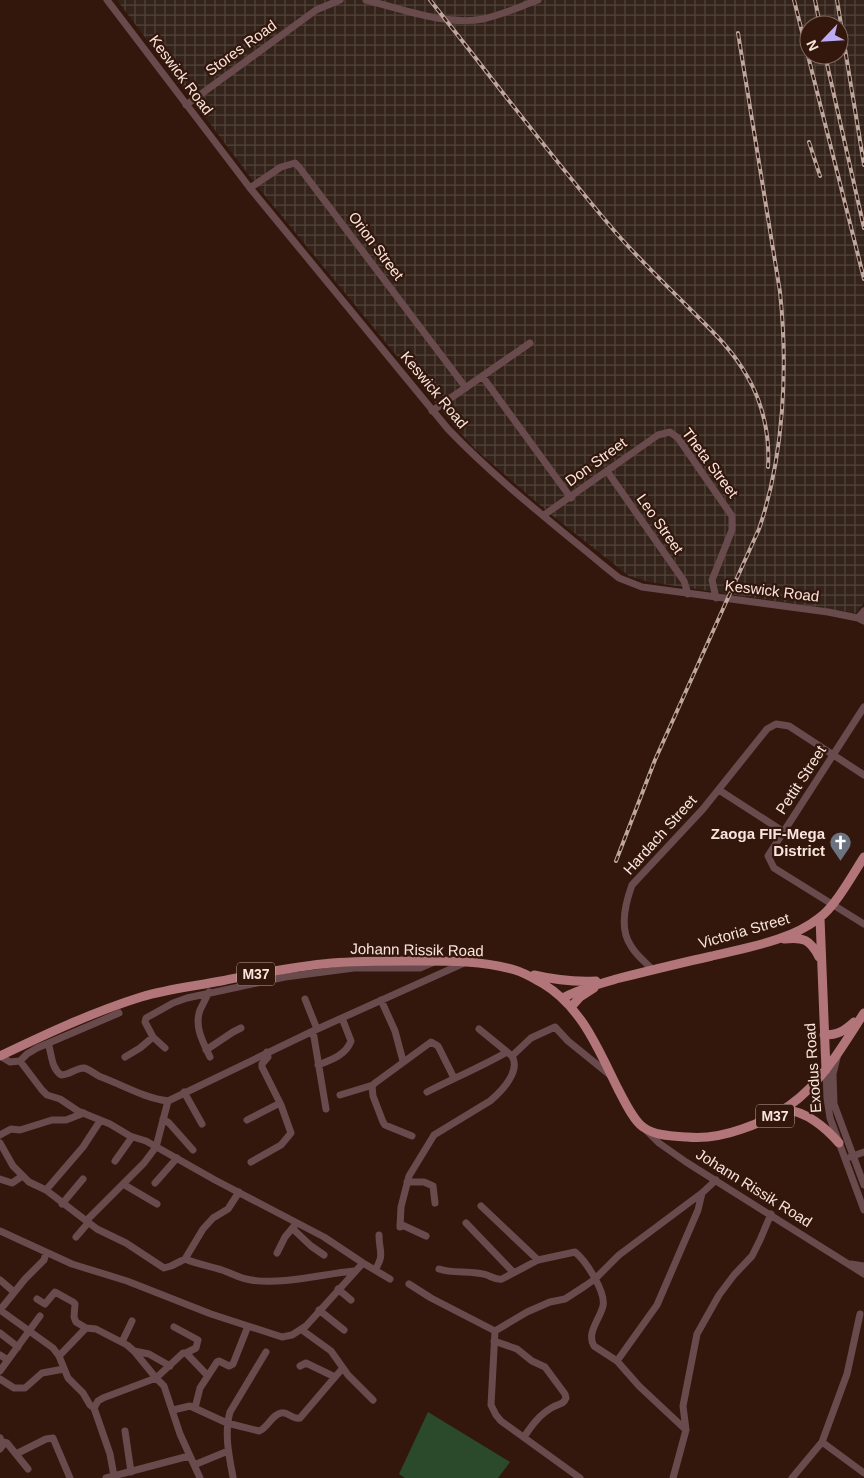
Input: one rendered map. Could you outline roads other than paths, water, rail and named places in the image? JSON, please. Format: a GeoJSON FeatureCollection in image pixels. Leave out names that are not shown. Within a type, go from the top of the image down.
{"type":"FeatureCollection","features":[{"type":"Feature","properties":{"kind":"main road","name":"Victoria Street"},"geometry":{"type":"LineString","coordinates":[[563,998],[582,988],[780,938],[820,918],[832,904],[864,857]]}},
{"type":"Feature","properties":{"kind":"main road","name":"Exodus Road"},"geometry":{"type":"LineString","coordinates":[[820,918],[820,959],[826,1071]]}},
{"type":"Feature","properties":{"kind":"main road"},"geometry":{"type":"LineString","coordinates":[[780,938],[808,941],[815,948],[820,959]]}},
{"type":"Feature","properties":{"kind":"main road","name":"Johann Rissik Road"},"geometry":{"type":"LineString","coordinates":[[0,1056],[113,1007],[144,996],[213,982],[330,963],[362,961],[488,964],[524,973],[563,998],[587,1028],[629,1110],[643,1127]]}},
{"type":"Feature","properties":{"kind":"main road"},"geometry":{"type":"LineString","coordinates":[[524,973],[575,982],[611,981]]}},
{"type":"Feature","properties":{"kind":"main road","name":"Victoria Street"},"geometry":{"type":"LineString","coordinates":[[571,1007],[580,998],[601,984]]}},
{"type":"Feature","properties":{"kind":"main road"},"geometry":{"type":"LineString","coordinates":[[824,1035],[841,1033],[864,1013]]}},
{"type":"Feature","properties":{"kind":"main road","name":"M37"},"geometry":{"type":"LineString","coordinates":[[643,1127],[659,1134],[692,1138],[712,1137],[733,1133],[753,1126],[786,1110],[811,1089],[826,1071],[864,1013]]}},
{"type":"Feature","properties":{"kind":"main road"},"geometry":{"type":"LineString","coordinates":[[786,1110],[799,1112],[808,1117],[827,1130],[839,1143]]}},
{"type":"Feature","properties":{"kind":"street","name":"Keswick Road"},"geometry":{"type":"LineString","coordinates":[[107,0],[250,188],[432,411],[467,449],[619,578],[642,586],[688,594],[861,619]]}},
{"type":"Feature","properties":{"kind":"street","name":"Stores Road"},"geometry":{"type":"LineString","coordinates":[[186,105],[316,10],[340,0]]}},
{"type":"Feature","properties":{"kind":"street"},"geometry":{"type":"LineString","coordinates":[[366,0],[444,19],[470,20],[486,19],[538,0]]}},
{"type":"Feature","properties":{"kind":"street","name":"Orion Street"},"geometry":{"type":"LineString","coordinates":[[250,188],[281,167],[295,163],[466,388]]}},
{"type":"Feature","properties":{"kind":"street"},"geometry":{"type":"LineString","coordinates":[[432,411],[530,343]]}},
{"type":"Feature","properties":{"kind":"street"},"geometry":{"type":"LineString","coordinates":[[482,376],[571,498]]}},
{"type":"Feature","properties":{"kind":"street","name":"Don Street"},"geometry":{"type":"LineString","coordinates":[[544,515],[665,432]]}},
{"type":"Feature","properties":{"kind":"street","name":"Theta Street"},"geometry":{"type":"LineString","coordinates":[[665,432],[670,432],[678,438],[731,514],[733,520],[732,530],[712,580],[716,598]]}},
{"type":"Feature","properties":{"kind":"street","name":"Leo Street"},"geometry":{"type":"LineString","coordinates":[[606,471],[684,582],[688,594]]}},
{"type":"Feature","properties":{"kind":"street"},"geometry":{"type":"LineString","coordinates":[[861,619],[864,611]]}},
{"type":"Feature","properties":{"kind":"street","name":"Pettit Street"},"geometry":{"type":"LineString","coordinates":[[832,904],[774,868],[768,856],[864,707]]}},
{"type":"Feature","properties":{"kind":"street","name":"Hardach Street"},"geometry":{"type":"LineString","coordinates":[[652,969],[631,947],[626,936],[624,924],[628,897],[632,885],[719,790],[767,729],[776,724],[789,726],[834,755]]}},
{"type":"Feature","properties":{"kind":"street"},"geometry":{"type":"LineString","coordinates":[[834,755],[864,775]]}},
{"type":"Feature","properties":{"kind":"street"},"geometry":{"type":"LineString","coordinates":[[719,790],[784,832]]}},
{"type":"Feature","properties":{"kind":"street"},"geometry":{"type":"LineString","coordinates":[[832,904],[864,924]]}},
{"type":"Feature","properties":{"kind":"street"},"geometry":{"type":"LineString","coordinates":[[165,1048],[153,1037],[145,1022],[146,1018],[173,1003],[187,998],[285,977],[354,968],[420,968],[434,962]]}},
{"type":"Feature","properties":{"kind":"street"},"geometry":{"type":"LineString","coordinates":[[48,1043],[52,1062],[61,1075],[82,1068],[87,1069],[93,1074],[124,1087],[155,1099],[168,1101],[315,1030],[464,963]]}},
{"type":"Feature","properties":{"kind":"street"},"geometry":{"type":"LineString","coordinates":[[213,982],[198,1019],[199,1032],[208,1053],[233,1032],[241,1028]]}},
{"type":"Feature","properties":{"kind":"street"},"geometry":{"type":"LineString","coordinates":[[304,999],[315,1030],[318,1065],[326,1109]]}},
{"type":"Feature","properties":{"kind":"street"},"geometry":{"type":"LineString","coordinates":[[381,1000],[393,1026],[403,1061]]}},
{"type":"Feature","properties":{"kind":"street"},"geometry":{"type":"LineString","coordinates":[[0,1056],[10,1062],[20,1061],[28,1054],[48,1043],[119,1013]]}},
{"type":"Feature","properties":{"kind":"street"},"geometry":{"type":"LineString","coordinates":[[318,1065],[334,1058],[350,1044],[351,1041],[342,1018]]}},
{"type":"Feature","properties":{"kind":"street"},"geometry":{"type":"LineString","coordinates":[[427,1092],[509,1054],[531,1038],[555,1027],[568,1041],[612,1077]]}},
{"type":"Feature","properties":{"kind":"street"},"geometry":{"type":"LineString","coordinates":[[426,1236],[400,1225],[401,1207],[409,1176],[434,1135],[495,1097],[515,1070],[514,1060],[509,1054],[479,1029]]}},
{"type":"Feature","properties":{"kind":"street"},"geometry":{"type":"LineString","coordinates":[[125,1057],[153,1037]]}},
{"type":"Feature","properties":{"kind":"street"},"geometry":{"type":"LineString","coordinates":[[340,1095],[373,1085],[431,1042],[438,1046],[454,1078]]}},
{"type":"Feature","properties":{"kind":"street","name":"Exodus Road"},"geometry":{"type":"LineString","coordinates":[[840,1050],[833,1074],[834,1104],[864,1185]]}},
{"type":"Feature","properties":{"kind":"street"},"geometry":{"type":"LineString","coordinates":[[251,1162],[281,1145],[290,1133],[280,1103],[262,1067],[262,1064],[268,1057],[268,1052]]}},
{"type":"Feature","properties":{"kind":"street"},"geometry":{"type":"LineString","coordinates":[[20,1061],[45,1094],[60,1099],[132,1137],[146,1141],[295,1226],[324,1237],[390,1279]]}},
{"type":"Feature","properties":{"kind":"street","name":"Exodus Road"},"geometry":{"type":"LineString","coordinates":[[826,1071],[828,1109],[864,1210]]}},
{"type":"Feature","properties":{"kind":"street"},"geometry":{"type":"LineString","coordinates":[[373,1085],[373,1096],[385,1125],[412,1136]]}},
{"type":"Feature","properties":{"kind":"street"},"geometry":{"type":"LineString","coordinates":[[184,1092],[202,1124]]}},
{"type":"Feature","properties":{"kind":"street"},"geometry":{"type":"LineString","coordinates":[[76,1237],[87,1222],[144,1163],[156,1147],[168,1101]]}},
{"type":"Feature","properties":{"kind":"street"},"geometry":{"type":"LineString","coordinates":[[247,1120],[280,1103]]}},
{"type":"Feature","properties":{"kind":"street"},"geometry":{"type":"LineString","coordinates":[[0,1135],[11,1129],[20,1130],[52,1120],[66,1120],[84,1113]]}},
{"type":"Feature","properties":{"kind":"street"},"geometry":{"type":"LineString","coordinates":[[163,1119],[169,1123],[193,1150]]}},
{"type":"Feature","properties":{"kind":"street"},"geometry":{"type":"LineString","coordinates":[[46,1190],[83,1147],[100,1121]]}},
{"type":"Feature","properties":{"kind":"street","name":"Johann Rissik Road"},"geometry":{"type":"LineString","coordinates":[[643,1127],[658,1143],[864,1274]]}},
{"type":"Feature","properties":{"kind":"street"},"geometry":{"type":"LineString","coordinates":[[115,1161],[132,1137]]}},
{"type":"Feature","properties":{"kind":"street"},"geometry":{"type":"LineString","coordinates":[[0,1143],[13,1166],[22,1176],[34,1185],[46,1190],[62,1204],[102,1232],[126,1244],[159,1266],[167,1267],[185,1259],[202,1229],[213,1218],[228,1209],[238,1192]]}},
{"type":"Feature","properties":{"kind":"street"},"geometry":{"type":"LineString","coordinates":[[845,1159],[864,1152]]}},
{"type":"Feature","properties":{"kind":"street"},"geometry":{"type":"LineString","coordinates":[[155,1183],[176,1158]]}},
{"type":"Feature","properties":{"kind":"street"},"geometry":{"type":"LineString","coordinates":[[0,1179],[12,1183],[22,1176]]}},
{"type":"Feature","properties":{"kind":"street"},"geometry":{"type":"LineString","coordinates":[[62,1204],[83,1179]]}},
{"type":"Feature","properties":{"kind":"street"},"geometry":{"type":"LineString","coordinates":[[494,1331],[527,1312],[550,1302],[565,1299],[595,1279],[619,1255],[702,1193],[716,1180]]}},
{"type":"Feature","properties":{"kind":"street"},"geometry":{"type":"LineString","coordinates":[[407,1182],[424,1182],[433,1186],[435,1203]]}},
{"type":"Feature","properties":{"kind":"street"},"geometry":{"type":"LineString","coordinates":[[123,1184],[157,1204]]}},
{"type":"Feature","properties":{"kind":"street"},"geometry":{"type":"LineString","coordinates":[[616,1361],[657,1305],[698,1210],[702,1193]]}},
{"type":"Feature","properties":{"kind":"street"},"geometry":{"type":"LineString","coordinates":[[482,1206],[538,1260]]}},
{"type":"Feature","properties":{"kind":"street"},"geometry":{"type":"LineString","coordinates":[[673,1478],[686,1430],[683,1406],[697,1334],[719,1295],[734,1274],[752,1256],[771,1214]]}},
{"type":"Feature","properties":{"kind":"street"},"geometry":{"type":"LineString","coordinates":[[466,1223],[513,1272]]}},
{"type":"Feature","properties":{"kind":"street"},"geometry":{"type":"LineString","coordinates":[[277,1253],[285,1237],[295,1226]]}},
{"type":"Feature","properties":{"kind":"street"},"geometry":{"type":"LineString","coordinates":[[295,1226],[311,1246],[324,1255]]}},
{"type":"Feature","properties":{"kind":"street"},"geometry":{"type":"LineString","coordinates":[[0,1231],[72,1264],[128,1281],[211,1314],[282,1337],[302,1330],[363,1263]]}},
{"type":"Feature","properties":{"kind":"street"},"geometry":{"type":"LineString","coordinates":[[375,1270],[382,1258],[379,1235]]}},
{"type":"Feature","properties":{"kind":"street"},"geometry":{"type":"LineString","coordinates":[[439,1269],[449,1272],[478,1273],[502,1280],[513,1272],[538,1260],[575,1252],[602,1292],[604,1304],[592,1333],[594,1346],[616,1361],[638,1386],[686,1430]]}},
{"type":"Feature","properties":{"kind":"street"},"geometry":{"type":"LineString","coordinates":[[46,1253],[44,1260],[0,1310],[53,1348],[59,1356],[68,1378],[83,1393],[94,1408],[110,1454],[114,1476]]}},
{"type":"Feature","properties":{"kind":"street"},"geometry":{"type":"LineString","coordinates":[[185,1259],[256,1281],[289,1280],[354,1271]]}},
{"type":"Feature","properties":{"kind":"street","name":"Johann Rissik Road"},"geometry":{"type":"LineString","coordinates":[[846,1262],[864,1266]]}},
{"type":"Feature","properties":{"kind":"street"},"geometry":{"type":"LineString","coordinates":[[0,1280],[14,1292]]}},
{"type":"Feature","properties":{"kind":"street"},"geometry":{"type":"LineString","coordinates":[[409,1284],[431,1298],[494,1331]]}},
{"type":"Feature","properties":{"kind":"street"},"geometry":{"type":"LineString","coordinates":[[338,1290],[351,1300]]}},
{"type":"Feature","properties":{"kind":"street"},"geometry":{"type":"LineString","coordinates":[[37,1299],[45,1304],[55,1292],[75,1304],[74,1319],[86,1328],[96,1329],[122,1342],[134,1351],[164,1386],[189,1456],[200,1478]]}},
{"type":"Feature","properties":{"kind":"street"},"geometry":{"type":"LineString","coordinates":[[319,1310],[344,1330]]}},
{"type":"Feature","properties":{"kind":"street"},"geometry":{"type":"LineString","coordinates":[[792,1478],[822,1442],[847,1374],[860,1314]]}},
{"type":"Feature","properties":{"kind":"street"},"geometry":{"type":"LineString","coordinates":[[0,1371],[40,1316]]}},
{"type":"Feature","properties":{"kind":"street"},"geometry":{"type":"LineString","coordinates":[[122,1342],[132,1321]]}},
{"type":"Feature","properties":{"kind":"street"},"geometry":{"type":"LineString","coordinates":[[194,1408],[200,1388],[217,1362],[220,1361],[229,1366],[233,1364],[248,1326]]}},
{"type":"Feature","properties":{"kind":"street"},"geometry":{"type":"LineString","coordinates":[[94,1408],[98,1401],[103,1398],[156,1378],[183,1353],[196,1348],[198,1340],[174,1327]]}},
{"type":"Feature","properties":{"kind":"street"},"geometry":{"type":"LineString","coordinates":[[59,1356],[86,1328]]}},
{"type":"Feature","properties":{"kind":"street"},"geometry":{"type":"LineString","coordinates":[[302,1330],[330,1351],[348,1375],[373,1400]]}},
{"type":"Feature","properties":{"kind":"street"},"geometry":{"type":"LineString","coordinates":[[494,1331],[491,1405],[498,1418],[580,1478]]}},
{"type":"Feature","properties":{"kind":"street"},"geometry":{"type":"LineString","coordinates":[[0,1333],[18,1347]]}},
{"type":"Feature","properties":{"kind":"street"},"geometry":{"type":"LineString","coordinates":[[494,1341],[517,1349],[532,1361],[545,1367],[563,1389],[566,1398],[564,1402],[553,1407],[535,1421],[524,1437]]}},
{"type":"Feature","properties":{"kind":"street"},"geometry":{"type":"LineString","coordinates":[[134,1351],[149,1354],[170,1366]]}},
{"type":"Feature","properties":{"kind":"street"},"geometry":{"type":"LineString","coordinates":[[233,1477],[228,1451],[227,1423],[230,1412],[266,1352]]}},
{"type":"Feature","properties":{"kind":"street"},"geometry":{"type":"LineString","coordinates":[[186,1353],[208,1376]]}},
{"type":"Feature","properties":{"kind":"street"},"geometry":{"type":"LineString","coordinates":[[0,1355],[8,1360]]}},
{"type":"Feature","properties":{"kind":"street"},"geometry":{"type":"LineString","coordinates":[[300,1366],[306,1363],[335,1377]]}},
{"type":"Feature","properties":{"kind":"street"},"geometry":{"type":"LineString","coordinates":[[173,1410],[190,1406],[227,1423],[259,1431],[280,1413],[284,1412],[295,1419],[300,1418],[343,1368]]}},
{"type":"Feature","properties":{"kind":"street"},"geometry":{"type":"LineString","coordinates":[[0,1379],[14,1388],[24,1388],[42,1373],[64,1369]]}},
{"type":"Feature","properties":{"kind":"street"},"geometry":{"type":"LineString","coordinates":[[125,1431],[132,1472]]}},
{"type":"Feature","properties":{"kind":"street"},"geometry":{"type":"LineString","coordinates":[[16,1454],[46,1439],[53,1438],[70,1478]]}},
{"type":"Feature","properties":{"kind":"street"},"geometry":{"type":"LineString","coordinates":[[822,1442],[864,1473]]}},
{"type":"Feature","properties":{"kind":"street"},"geometry":{"type":"LineString","coordinates":[[1,1443],[7,1443],[28,1469]]}},
{"type":"Feature","properties":{"kind":"street"},"geometry":{"type":"LineString","coordinates":[[194,1465],[228,1451]]}},
{"type":"Feature","properties":{"kind":"street"},"geometry":{"type":"LineString","coordinates":[[106,1478],[189,1456]]}},
{"type":"Feature","properties":{"kind":"railway"},"geometry":{"type":"LineString","coordinates":[[430,0],[617,234],[735,357],[753,386],[761,408],[768,444],[768,467]]}},
{"type":"Feature","properties":{"kind":"railway"},"geometry":{"type":"LineString","coordinates":[[794,0],[864,279]]}},
{"type":"Feature","properties":{"kind":"railway"},"geometry":{"type":"LineString","coordinates":[[815,0],[818,15]]}},
{"type":"Feature","properties":{"kind":"railway"},"geometry":{"type":"LineString","coordinates":[[837,0],[864,165]]}},
{"type":"Feature","properties":{"kind":"railway"},"geometry":{"type":"LineString","coordinates":[[616,861],[655,760],[759,529],[774,472],[779,442],[784,351],[780,292],[738,33]]}},
{"type":"Feature","properties":{"kind":"railway"},"geometry":{"type":"LineString","coordinates":[[827,65],[864,228]]}},
{"type":"Feature","properties":{"kind":"railway"},"geometry":{"type":"LineString","coordinates":[[809,142],[820,176]]}},
{"type":"Feature","properties":{"kind":"place","name":"Zaoga FIF-Mega District"},"geometry":{"type":"Point","coordinates":[841,862]}}]}
